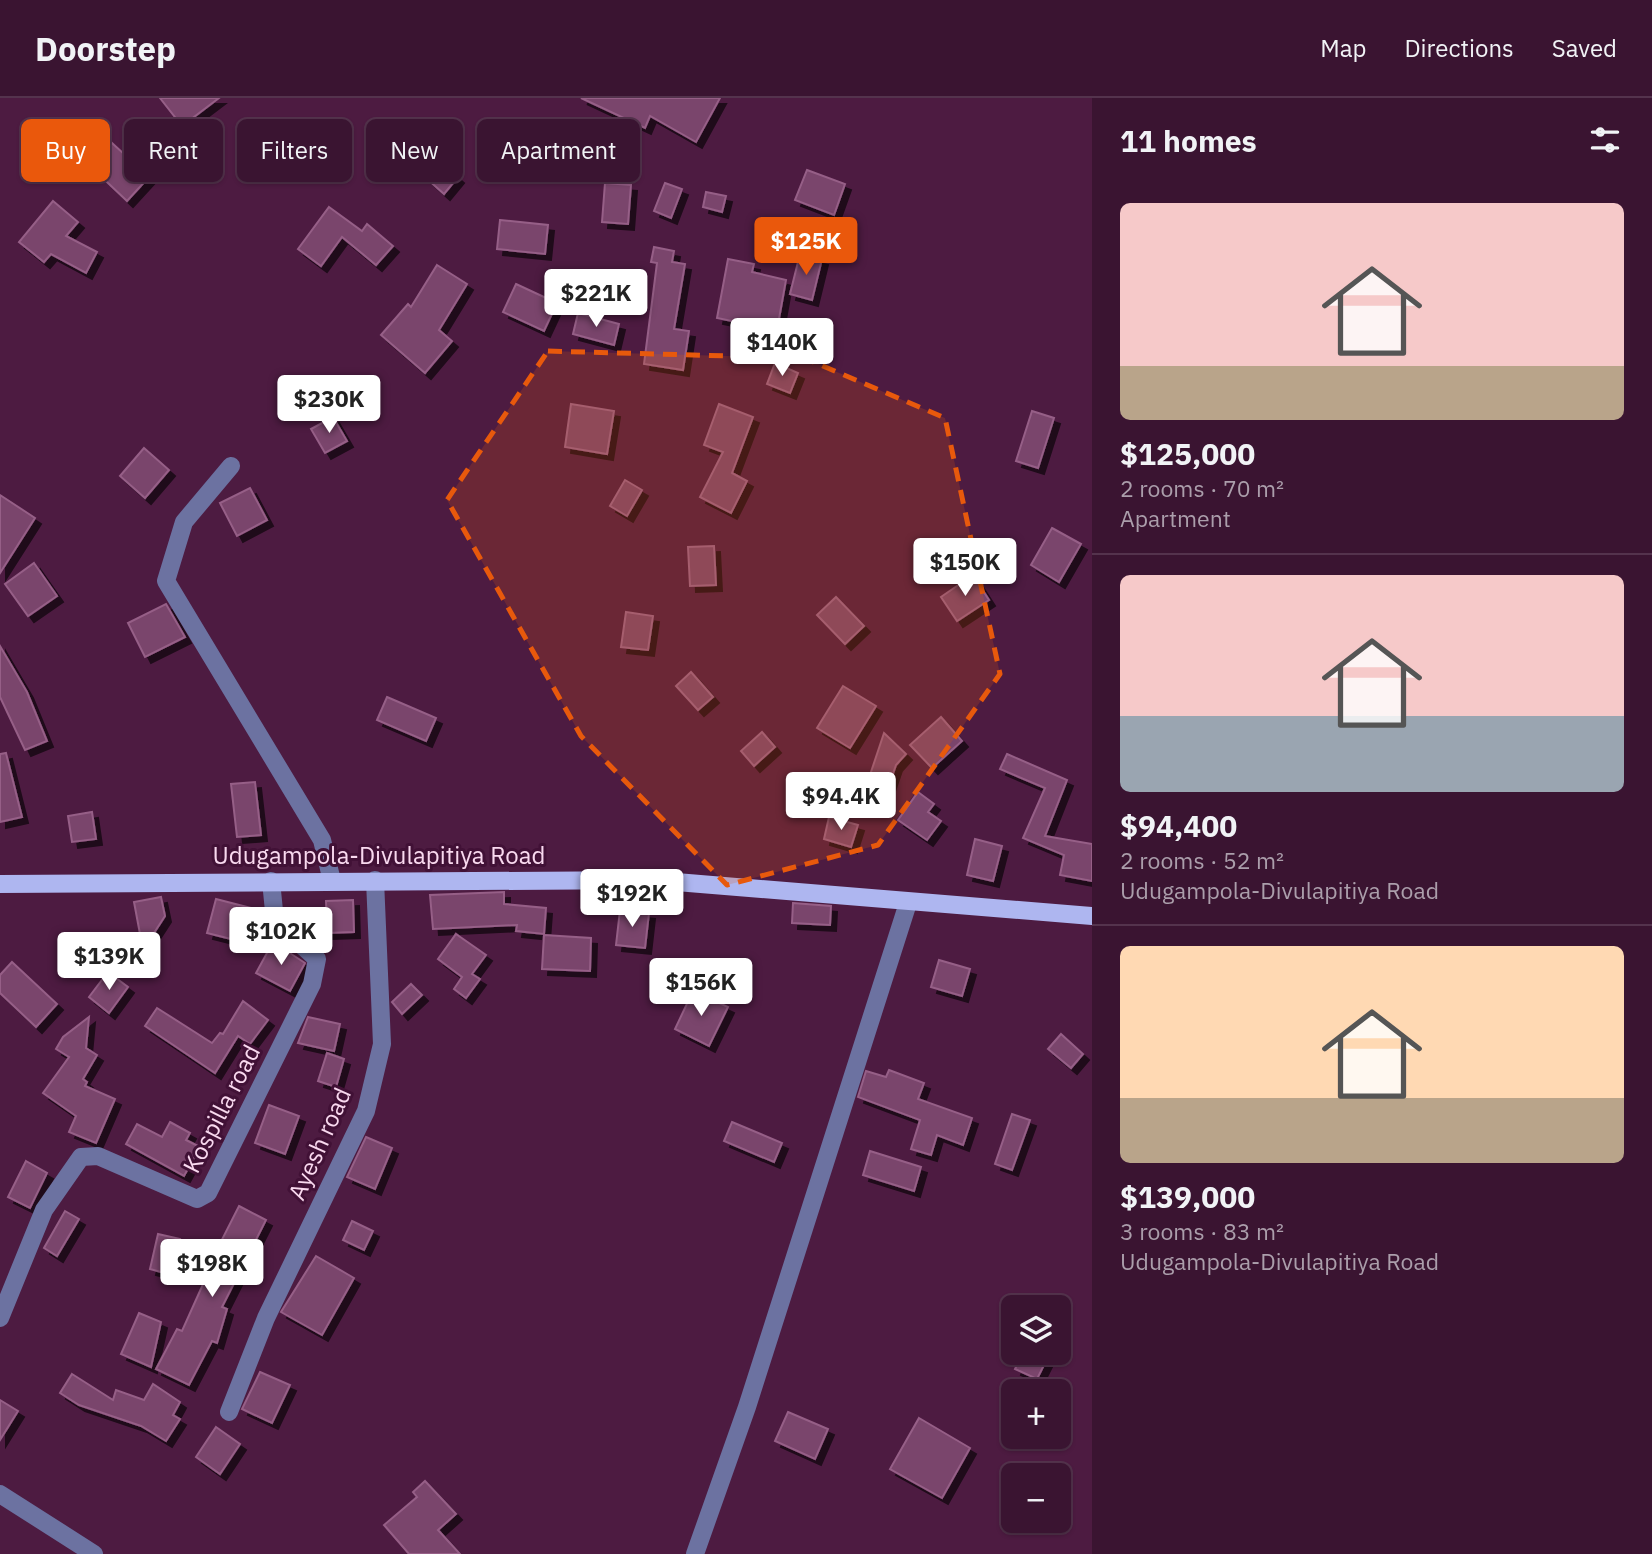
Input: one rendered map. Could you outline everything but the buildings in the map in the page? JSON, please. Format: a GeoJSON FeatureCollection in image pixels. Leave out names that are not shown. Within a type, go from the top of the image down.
{"type":"FeatureCollection","features":[{"type":"Feature","properties":{"kind":"main road","name":"Udugampola-Divulapitiya Road"},"geometry":{"type":"LineString","coordinates":[[0,884],[652,880],[1092,916]]}},
{"type":"Feature","properties":{"kind":"street"},"geometry":{"type":"LineString","coordinates":[[231,466],[184,522],[166,580],[322,840],[332,881]]}},
{"type":"Feature","properties":{"kind":"street","name":"Ayesh road"},"geometry":{"type":"LineString","coordinates":[[229,1412],[266,1318],[366,1111],[382,1044],[376,880]]}},
{"type":"Feature","properties":{"kind":"street","name":"Kospilla road"},"geometry":{"type":"LineString","coordinates":[[0,1318],[44,1210],[81,1157],[98,1156],[197,1199],[208,1193],[312,984],[317,959],[275,921],[271,881]]}},
{"type":"Feature","properties":{"kind":"street"},"geometry":{"type":"LineString","coordinates":[[695,1554],[747,1407],[908,903]]}},
{"type":"Feature","properties":{"kind":"street"},"geometry":{"type":"LineString","coordinates":[[0,1494],[94,1554]]}},
{"type":"Feature","properties":{"kind":"highlighted area"},"geometry":{"type":"Polygon","coordinates":[[[548,351],[804,358],[945,418],[1000,674],[878,845],[727,885],[581,736],[447,500],[548,351]]]}}]}
